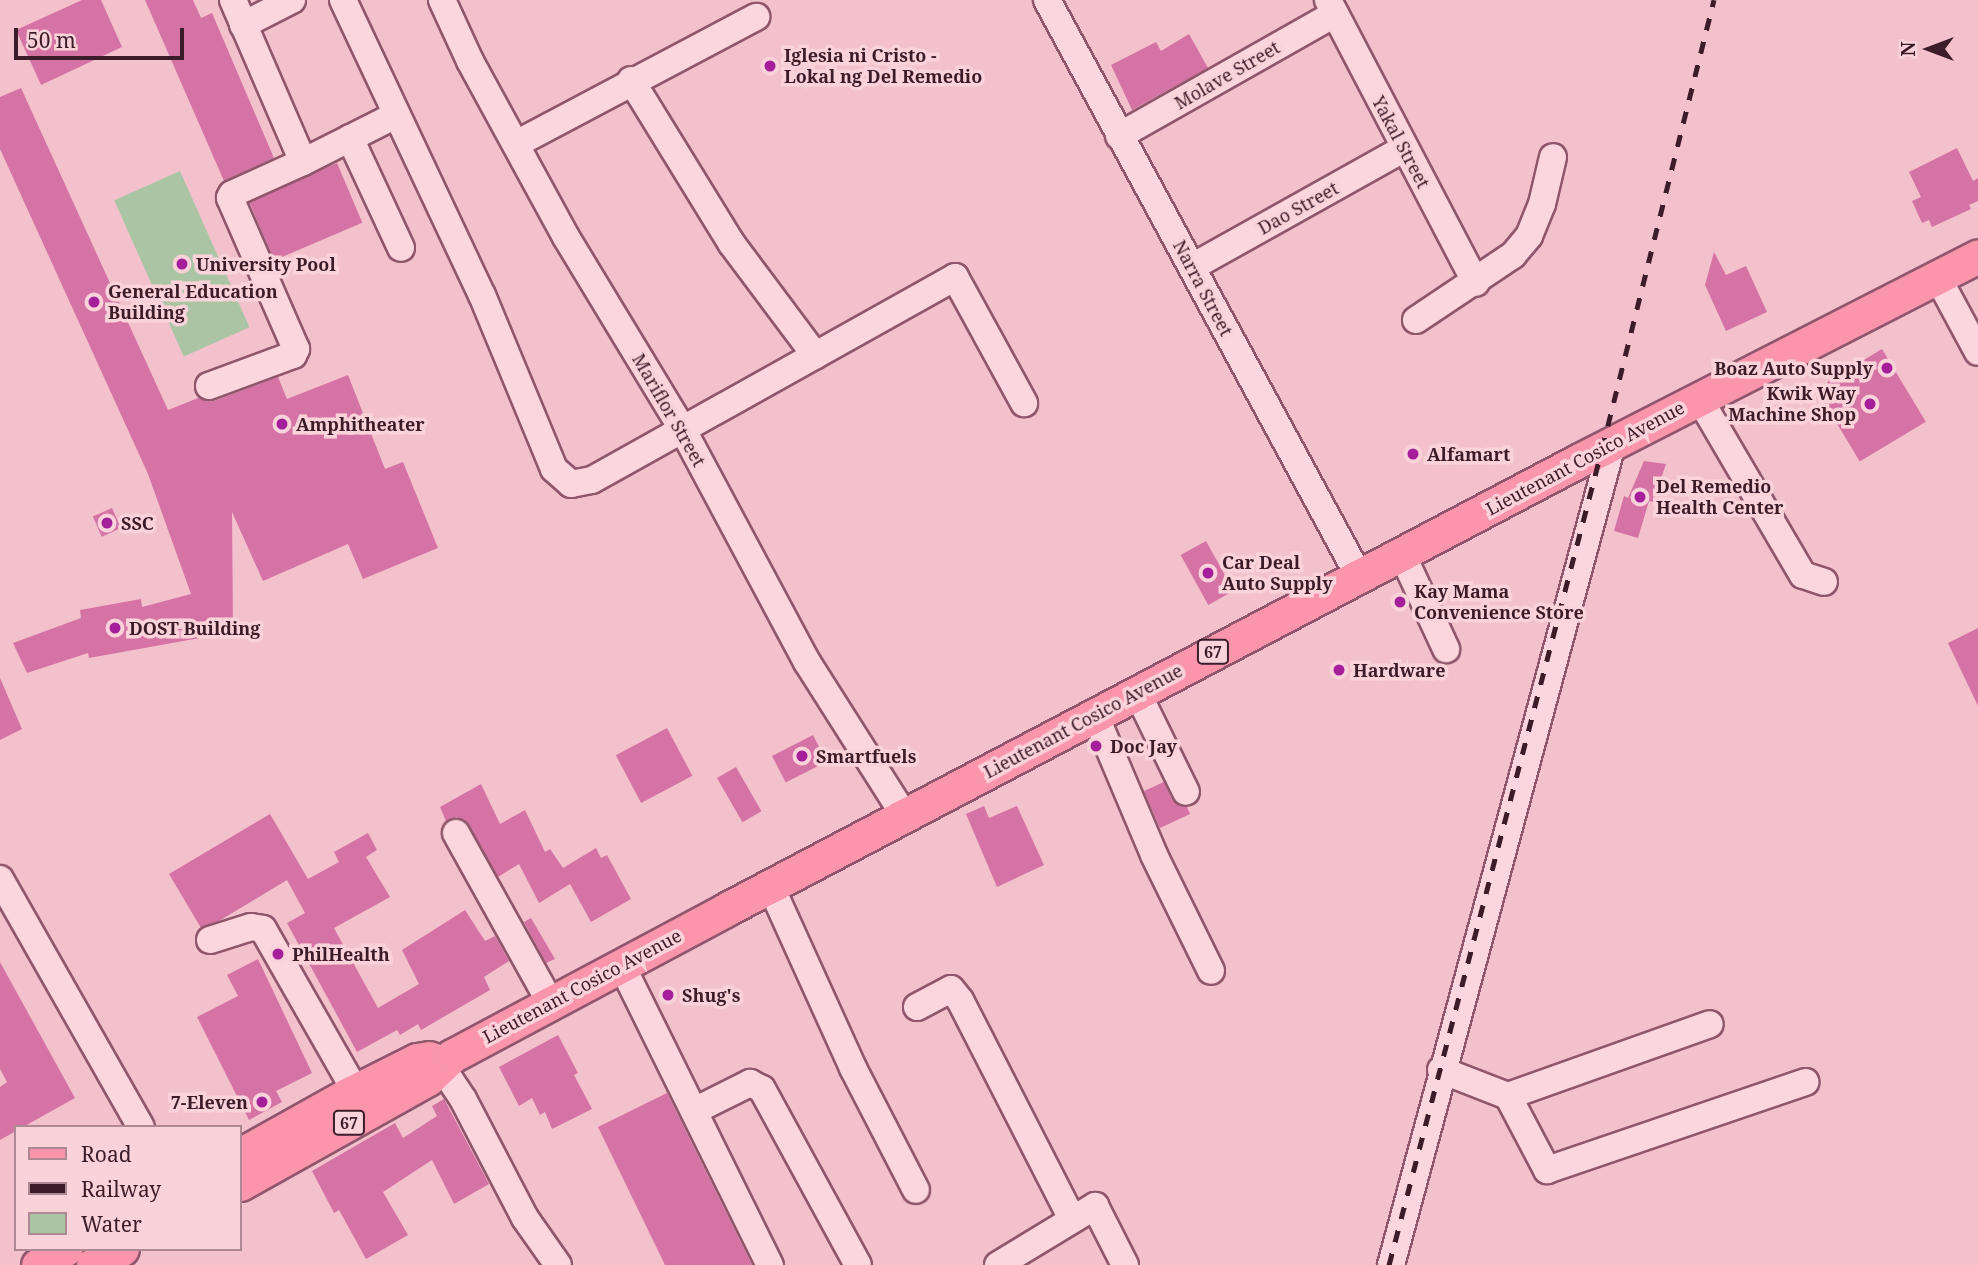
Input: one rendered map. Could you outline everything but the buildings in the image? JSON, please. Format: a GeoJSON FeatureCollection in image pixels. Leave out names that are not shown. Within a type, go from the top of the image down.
{"type":"FeatureCollection","features":[{"type":"Feature","properties":{"kind":"main road","name":"Lieutenant Cosico Avenue"},"geometry":{"type":"LineString","coordinates":[[242,1183],[428,1079],[442,1060],[1137,692],[1699,398],[1978,256]]}},
{"type":"Feature","properties":{"kind":"main road","name":"Lieutenant Cosico Avenue"},"geometry":{"type":"LineString","coordinates":[[242,1154],[417,1060],[442,1060]]}},
{"type":"Feature","properties":{"kind":"main road"},"geometry":{"type":"LineString","coordinates":[[38,1265],[62,1251]]}},
{"type":"Feature","properties":{"kind":"main road"},"geometry":{"type":"LineString","coordinates":[[93,1265],[118,1251]]}},
{"type":"Feature","properties":{"kind":"street"},"geometry":{"type":"LineString","coordinates":[[233,0],[303,162]]}},
{"type":"Feature","properties":{"kind":"street"},"geometry":{"type":"LineString","coordinates":[[243,25],[292,0]]}},
{"type":"Feature","properties":{"kind":"street"},"geometry":{"type":"LineString","coordinates":[[343,0],[482,295],[554,470],[571,484],[592,481],[955,277],[1024,403]]}},
{"type":"Feature","properties":{"kind":"street","name":"Mariflor Street"},"geometry":{"type":"LineString","coordinates":[[442,0],[470,61],[566,237],[683,430],[807,662],[904,816]]}},
{"type":"Feature","properties":{"kind":"street","name":"Narra Street"},"geometry":{"type":"LineString","coordinates":[[1047,0],[1359,576]]}},
{"type":"Feature","properties":{"kind":"street","name":"Molave Street"},"geometry":{"type":"LineString","coordinates":[[1119,136],[1331,7]]}},
{"type":"Feature","properties":{"kind":"street","name":"Yakal Street"},"geometry":{"type":"LineString","coordinates":[[1331,7],[1403,149],[1476,282]]}},
{"type":"Feature","properties":{"kind":"street"},"geometry":{"type":"LineString","coordinates":[[516,144],[631,80],[756,17]]}},
{"type":"Feature","properties":{"kind":"street"},"geometry":{"type":"LineString","coordinates":[[631,80],[732,244],[816,355]]}},
{"type":"Feature","properties":{"kind":"street"},"geometry":{"type":"LineString","coordinates":[[209,386],[293,355],[296,349],[230,198],[235,191],[303,162],[396,115]]}},
{"type":"Feature","properties":{"kind":"street"},"geometry":{"type":"LineString","coordinates":[[350,138],[401,248]]}},
{"type":"Feature","properties":{"kind":"street","name":"Dao Street"},"geometry":{"type":"LineString","coordinates":[[1192,267],[1403,149]]}},
{"type":"Feature","properties":{"kind":"street"},"geometry":{"type":"LineString","coordinates":[[1416,320],[1513,255],[1529,236],[1542,204],[1553,157]]}},
{"type":"Feature","properties":{"kind":"street"},"geometry":{"type":"LineString","coordinates":[[1937,276],[1978,352]]}},
{"type":"Feature","properties":{"kind":"street"},"geometry":{"type":"LineString","coordinates":[[1699,398],[1803,575],[1824,582]]}},
{"type":"Feature","properties":{"kind":"street"},"geometry":{"type":"LineString","coordinates":[[1391,1265],[1441,1070],[1612,445]]}},
{"type":"Feature","properties":{"kind":"street"},"geometry":{"type":"LineString","coordinates":[[1402,554],[1446,649]]}},
{"type":"Feature","properties":{"kind":"street"},"geometry":{"type":"LineString","coordinates":[[1137,692],[1186,792]]}},
{"type":"Feature","properties":{"kind":"street"},"geometry":{"type":"LineString","coordinates":[[1095,715],[1154,855],[1211,971]]}},
{"type":"Feature","properties":{"kind":"street"},"geometry":{"type":"LineString","coordinates":[[456,833],[551,1004]]}},
{"type":"Feature","properties":{"kind":"street"},"geometry":{"type":"LineString","coordinates":[[0,879],[9,916],[140,1125]]}},
{"type":"Feature","properties":{"kind":"street"},"geometry":{"type":"LineString","coordinates":[[771,887],[842,1044],[916,1190]]}},
{"type":"Feature","properties":{"kind":"street"},"geometry":{"type":"LineString","coordinates":[[210,940],[251,927],[263,929],[356,1092]]}},
{"type":"Feature","properties":{"kind":"street"},"geometry":{"type":"LineString","coordinates":[[622,966],[770,1265]]}},
{"type":"Feature","properties":{"kind":"street"},"geometry":{"type":"LineString","coordinates":[[918,1007],[951,989],[960,1000],[1072,1219]]}},
{"type":"Feature","properties":{"kind":"street"},"geometry":{"type":"LineString","coordinates":[[1441,1070],[1508,1096],[1710,1024]]}},
{"type":"Feature","properties":{"kind":"street"},"geometry":{"type":"LineString","coordinates":[[442,1060],[525,1218],[558,1265]]}},
{"type":"Feature","properties":{"kind":"street"},"geometry":{"type":"LineString","coordinates":[[1508,1096],[1546,1170],[1805,1082]]}},
{"type":"Feature","properties":{"kind":"street"},"geometry":{"type":"LineString","coordinates":[[694,1111],[750,1083],[762,1089],[858,1265]]}},
{"type":"Feature","properties":{"kind":"street"},"geometry":{"type":"LineString","coordinates":[[998,1265],[1095,1206],[1125,1265]]}},
{"type":"Feature","properties":{"kind":"water","name":"University Pool"},"geometry":{"type":"Polygon","coordinates":[[[180,171],[250,327],[184,357],[114,200],[180,171]]]}},
{"type":"Feature","properties":{"kind":"railway"},"geometry":{"type":"LineString","coordinates":[[1389,1265],[1602,449],[1714,0]]}},
{"type":"Feature","properties":{"kind":"place","name":"Iglesia ni Cristo - Lokal ng Del Remedio"},"geometry":{"type":"Point","coordinates":[770,66]}},
{"type":"Feature","properties":{"kind":"place","name":"University Pool"},"geometry":{"type":"Point","coordinates":[182,264]}},
{"type":"Feature","properties":{"kind":"place","name":"General Education Building"},"geometry":{"type":"Point","coordinates":[94,302]}},
{"type":"Feature","properties":{"kind":"place","name":"Boaz Auto Supply"},"geometry":{"type":"Point","coordinates":[1887,368]}},
{"type":"Feature","properties":{"kind":"place","name":"Kwik Way Machine Shop"},"geometry":{"type":"Point","coordinates":[1870,404]}},
{"type":"Feature","properties":{"kind":"place","name":"Amphitheater"},"geometry":{"type":"Point","coordinates":[282,424]}},
{"type":"Feature","properties":{"kind":"place","name":"Alfamart"},"geometry":{"type":"Point","coordinates":[1413,454]}},
{"type":"Feature","properties":{"kind":"place","name":"Del Remedio Health Center"},"geometry":{"type":"Point","coordinates":[1640,497]}},
{"type":"Feature","properties":{"kind":"place","name":"SSC"},"geometry":{"type":"Point","coordinates":[107,523]}},
{"type":"Feature","properties":{"kind":"place","name":"Car Deal Auto Supply"},"geometry":{"type":"Point","coordinates":[1208,573]}},
{"type":"Feature","properties":{"kind":"place","name":"Kay Mama Convenience Store"},"geometry":{"type":"Point","coordinates":[1400,602]}},
{"type":"Feature","properties":{"kind":"place","name":"DOST Building"},"geometry":{"type":"Point","coordinates":[115,628]}},
{"type":"Feature","properties":{"kind":"place","name":"Hardware"},"geometry":{"type":"Point","coordinates":[1339,670]}},
{"type":"Feature","properties":{"kind":"place","name":"Doc Jay"},"geometry":{"type":"Point","coordinates":[1096,746]}},
{"type":"Feature","properties":{"kind":"place","name":"Smartfuels"},"geometry":{"type":"Point","coordinates":[802,756]}},
{"type":"Feature","properties":{"kind":"place","name":"PhilHealth"},"geometry":{"type":"Point","coordinates":[278,954]}},
{"type":"Feature","properties":{"kind":"place","name":"Shug's"},"geometry":{"type":"Point","coordinates":[668,995]}},
{"type":"Feature","properties":{"kind":"place","name":"7-Eleven"},"geometry":{"type":"Point","coordinates":[262,1102]}}]}
